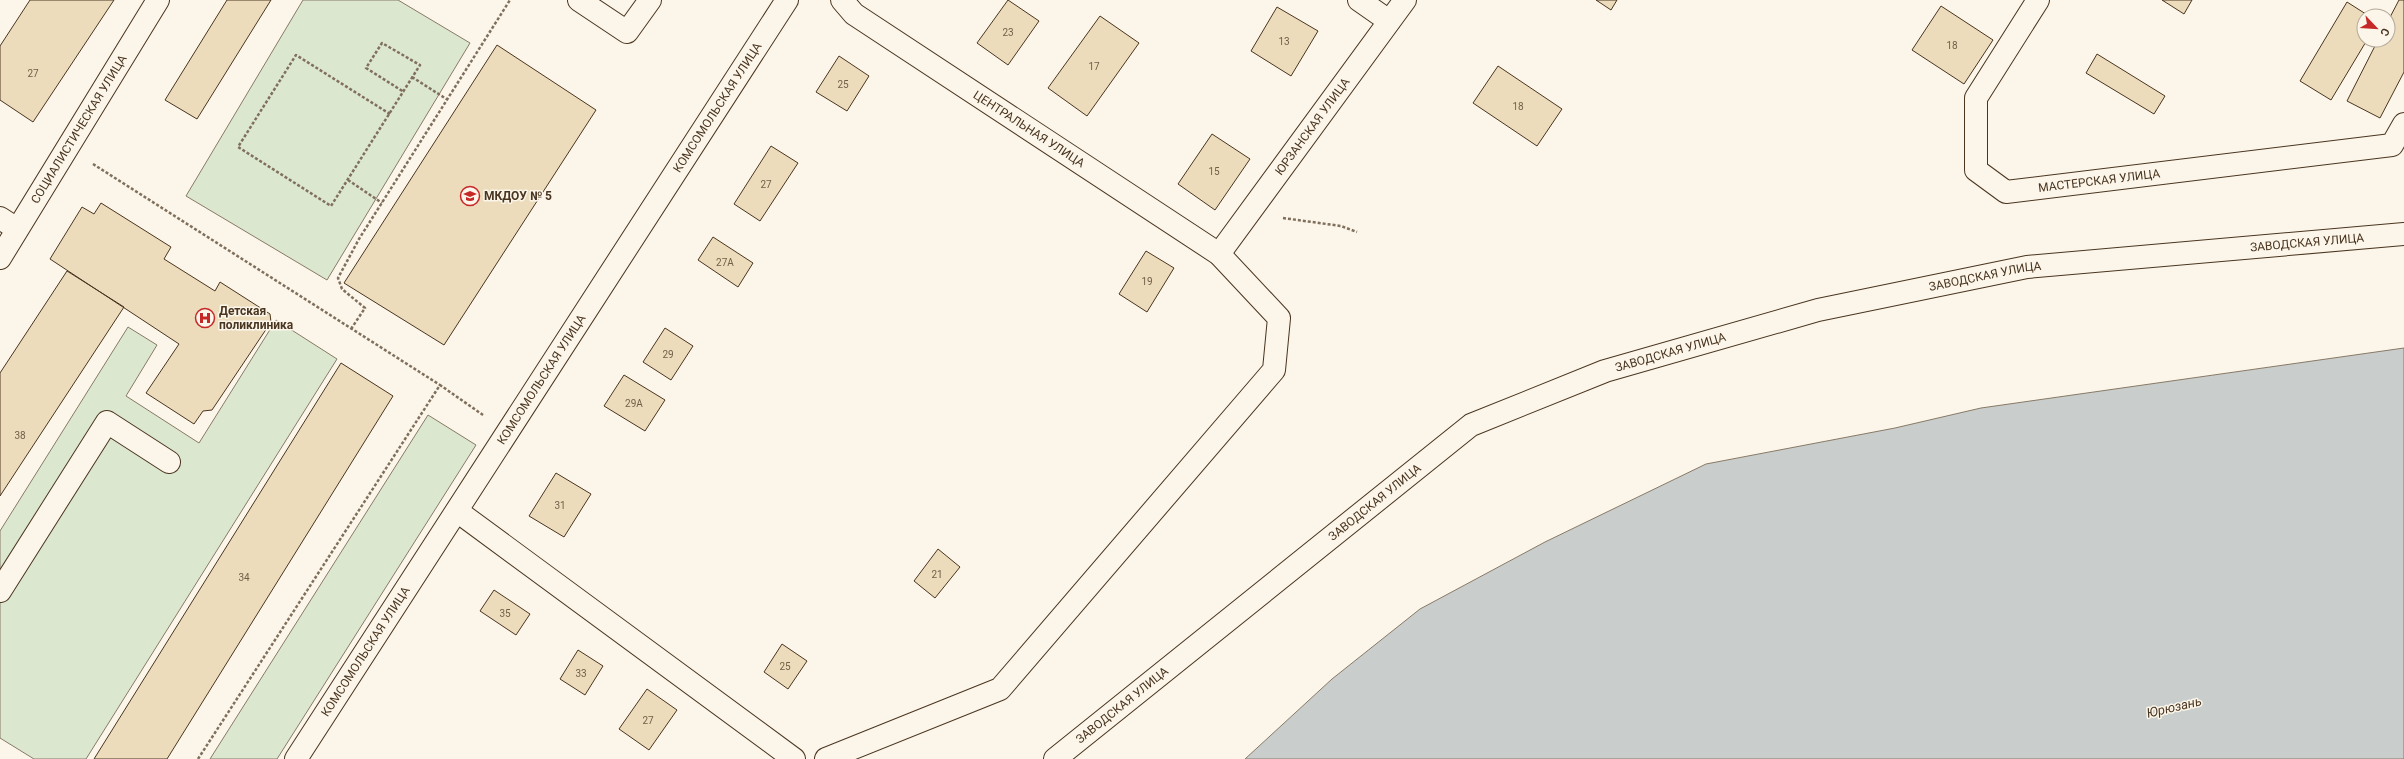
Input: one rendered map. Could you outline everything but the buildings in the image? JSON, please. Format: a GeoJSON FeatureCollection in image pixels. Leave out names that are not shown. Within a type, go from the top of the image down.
{"type":"FeatureCollection","features":[{"type":"Feature","properties":{"kind":"street","name":"СОЦИАЛИСТИЧЕСКАЯ УЛИЦА"},"geometry":{"type":"LineString","coordinates":[[0,258],[9,224],[68,148],[158,0]]}},
{"type":"Feature","properties":{"kind":"street"},"geometry":{"type":"LineString","coordinates":[[579,0],[627,32],[650,0]]}},
{"type":"Feature","properties":{"kind":"street","name":"КОМСОМОЛЬСКАЯ УЛИЦА"},"geometry":{"type":"LineString","coordinates":[[296,759],[787,0]]}},
{"type":"Feature","properties":{"kind":"street","name":"ЦЕНТРАЛЬНАЯ УЛИЦА"},"geometry":{"type":"LineString","coordinates":[[826,759],[1000,689],[1274,370],[1279,318],[1219,254],[854,14],[842,0]]}},
{"type":"Feature","properties":{"kind":"street"},"geometry":{"type":"LineString","coordinates":[[1359,0],[1389,21]]}},
{"type":"Feature","properties":{"kind":"street","name":"ЮРЗАНСКАЯ УЛИЦА"},"geometry":{"type":"LineString","coordinates":[[1219,254],[1405,0]]}},
{"type":"Feature","properties":{"kind":"street","name":"МАСТЕРСКАЯ УЛИЦА"},"geometry":{"type":"LineString","coordinates":[[2034,1],[1976,98],[1976,170],[2006,192],[2392,144],[2404,124]]}},
{"type":"Feature","properties":{"kind":"street","name":"ЗАВОДСКАЯ УЛИЦА"},"geometry":{"type":"LineString","coordinates":[[1055,759],[1470,425],[1605,371],[1818,310],[2027,267],[2404,234]]}},
{"type":"Feature","properties":{"kind":"street"},"geometry":{"type":"LineString","coordinates":[[0,590],[107,422],[169,462]]}},
{"type":"Feature","properties":{"kind":"street"},"geometry":{"type":"LineString","coordinates":[[457,511],[794,759]]}},
{"type":"Feature","properties":{"kind":"path"},"geometry":{"type":"LineString","coordinates":[[351,329],[365,308],[342,289],[338,278],[359,239],[510,0]]}},
{"type":"Feature","properties":{"kind":"path"},"geometry":{"type":"LineString","coordinates":[[390,114],[296,55],[238,147],[332,206],[404,92],[420,65],[382,43],[366,68],[404,92]]}},
{"type":"Feature","properties":{"kind":"path"},"geometry":{"type":"LineString","coordinates":[[412,78],[448,100]]}},
{"type":"Feature","properties":{"kind":"path"},"geometry":{"type":"LineString","coordinates":[[68,148],[440,385],[488,418]]}},
{"type":"Feature","properties":{"kind":"path"},"geometry":{"type":"LineString","coordinates":[[348,180],[382,202]]}},
{"type":"Feature","properties":{"kind":"path"},"geometry":{"type":"LineString","coordinates":[[1242,222],[1276,217],[1341,226],[1357,232]]}},
{"type":"Feature","properties":{"kind":"path"},"geometry":{"type":"LineString","coordinates":[[198,759],[440,385]]}},
{"type":"Feature","properties":{"kind":"green space"},"geometry":{"type":"Polygon","coordinates":[[[303,0],[398,0],[470,43],[327,280],[186,196],[303,0]]]}},
{"type":"Feature","properties":{"kind":"green space"},"geometry":{"type":"Polygon","coordinates":[[[276,320],[337,359],[86,759],[34,759],[0,738],[0,531],[128,327],[157,345],[126,396],[199,443],[276,320]]]}},
{"type":"Feature","properties":{"kind":"green space"},"geometry":{"type":"Polygon","coordinates":[[[428,415],[476,445],[277,759],[210,759],[428,415]]]}},
{"type":"Feature","properties":{"kind":"water","name":"Юрюзань"},"geometry":{"type":"Polygon","coordinates":[[[2404,348],[2404,759],[1245,759],[1332,679],[1420,609],[1545,542],[1706,464],[1895,428],[1981,408],[2404,348]]]}},
{"type":"Feature","properties":{"kind":"place","name":"МКДОУ № 5"},"geometry":{"type":"Point","coordinates":[470,196]}},
{"type":"Feature","properties":{"kind":"place","name":"Детская поликлиника"},"geometry":{"type":"Point","coordinates":[205,318]}}]}
